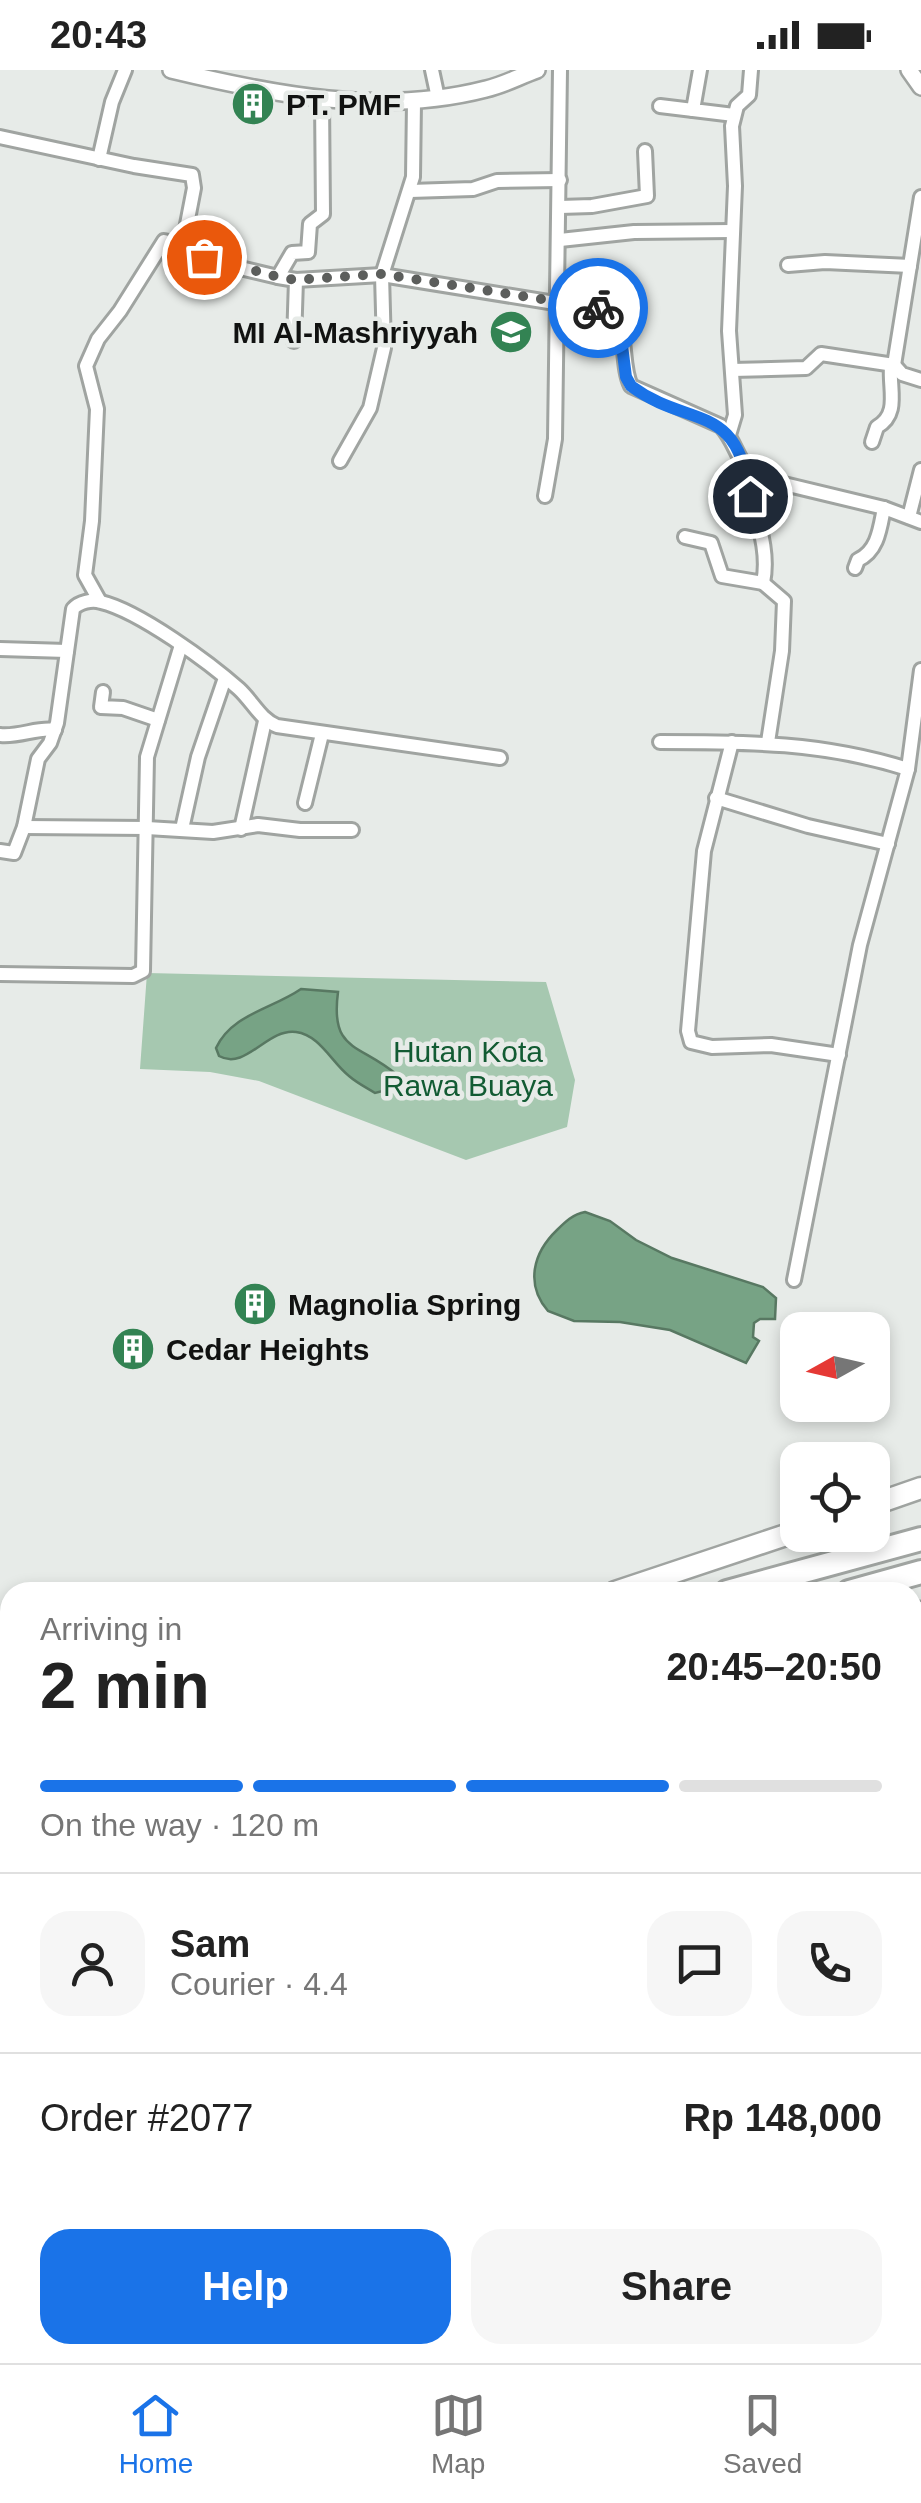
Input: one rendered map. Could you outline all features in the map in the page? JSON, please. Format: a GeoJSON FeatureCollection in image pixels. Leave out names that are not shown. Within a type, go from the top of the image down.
{"type":"FeatureCollection","features":[{"type":"Feature","properties":{"kind":"highway"},"geometry":{"type":"LineString","coordinates":[[764,1582],[921,1539]]}},
{"type":"Feature","properties":{"kind":"highway"},"geometry":{"type":"LineString","coordinates":[[885,1582],[921,1572]]}},
{"type":"Feature","properties":{"kind":"main road"},"geometry":{"type":"LineString","coordinates":[[890,1499],[921,1488]]}},
{"type":"Feature","properties":{"kind":"main road"},"geometry":{"type":"LineString","coordinates":[[644,1582],[780,1537]]}},
{"type":"Feature","properties":{"kind":"street"},"geometry":{"type":"LineString","coordinates":[[99,160],[105,126],[125,70]]}},
{"type":"Feature","properties":{"kind":"street"},"geometry":{"type":"LineString","coordinates":[[171,70],[322,99],[374,104],[414,102],[492,88],[516,74],[537,70]]}},
{"type":"Feature","properties":{"kind":"street"},"geometry":{"type":"LineString","coordinates":[[432,70],[438,98]]}},
{"type":"Feature","properties":{"kind":"street"},"geometry":{"type":"LineString","coordinates":[[544,496],[555,439],[560,70]]}},
{"type":"Feature","properties":{"kind":"street"},"geometry":{"type":"LineString","coordinates":[[692,110],[700,70]]}},
{"type":"Feature","properties":{"kind":"street"},"geometry":{"type":"LineString","coordinates":[[731,439],[735,414],[729,331],[736,186],[732,126],[737,106],[749,94],[751,70]]}},
{"type":"Feature","properties":{"kind":"street"},"geometry":{"type":"LineString","coordinates":[[909,70],[921,87]]}},
{"type":"Feature","properties":{"kind":"street"},"geometry":{"type":"LineString","coordinates":[[278,277],[292,253],[308,252],[310,224],[323,214],[322,99]]}},
{"type":"Feature","properties":{"kind":"street"},"geometry":{"type":"LineString","coordinates":[[340,461],[370,408],[384,348],[382,274],[410,191],[416,158],[414,102]]}},
{"type":"Feature","properties":{"kind":"street"},"geometry":{"type":"LineString","coordinates":[[660,106],[734,115]]}},
{"type":"Feature","properties":{"kind":"street"},"geometry":{"type":"LineString","coordinates":[[0,137],[99,160],[192,175],[194,188],[183,246]]}},
{"type":"Feature","properties":{"kind":"street"},"geometry":{"type":"LineString","coordinates":[[560,207],[592,206],[647,196],[645,151]]}},
{"type":"Feature","properties":{"kind":"street"},"geometry":{"type":"LineString","coordinates":[[410,191],[560,180]]}},
{"type":"Feature","properties":{"kind":"street"},"geometry":{"type":"LineString","coordinates":[[872,442],[877,427],[887,422],[892,410],[893,366],[921,197]]}},
{"type":"Feature","properties":{"kind":"street"},"geometry":{"type":"LineString","coordinates":[[560,240],[634,232],[732,231]]}},
{"type":"Feature","properties":{"kind":"street"},"geometry":{"type":"LineString","coordinates":[[500,758],[322,734],[265,721],[240,690],[182,644],[99,600],[86,575],[97,402],[87,372],[90,352],[120,312],[161,242],[183,246],[219,263],[296,280],[382,274],[601,309],[616,316],[626,377],[631,386],[711,421],[731,439],[746,470],[766,552],[763,583]]}},
{"type":"Feature","properties":{"kind":"street"},"geometry":{"type":"LineString","coordinates":[[788,265],[825,262],[910,266]]}},
{"type":"Feature","properties":{"kind":"street"},"geometry":{"type":"LineString","coordinates":[[294,340],[296,280]]}},
{"type":"Feature","properties":{"kind":"street"},"geometry":{"type":"LineString","coordinates":[[732,370],[806,368],[820,354],[893,366],[902,374],[921,380]]}},
{"type":"Feature","properties":{"kind":"street"},"geometry":{"type":"LineString","coordinates":[[746,470],[765,480],[884,508],[915,520],[921,470]]}},
{"type":"Feature","properties":{"kind":"street"},"geometry":{"type":"LineString","coordinates":[[855,568],[858,560],[868,556],[878,537],[884,508]]}},
{"type":"Feature","properties":{"kind":"street"},"geometry":{"type":"LineString","coordinates":[[685,537],[711,543],[722,576],[763,583],[784,601],[782,651],[768,742]]}},
{"type":"Feature","properties":{"kind":"street"},"geometry":{"type":"LineString","coordinates":[[0,851],[14,853],[24,827],[38,759],[55,730],[74,607],[99,600]]}},
{"type":"Feature","properties":{"kind":"street"},"geometry":{"type":"LineString","coordinates":[[0,974],[133,976],[143,972],[147,757],[182,644]]}},
{"type":"Feature","properties":{"kind":"street"},"geometry":{"type":"LineString","coordinates":[[0,649],[66,652]]}},
{"type":"Feature","properties":{"kind":"street"},"geometry":{"type":"LineString","coordinates":[[794,1280],[860,944],[908,768],[921,670]]}},
{"type":"Feature","properties":{"kind":"street"},"geometry":{"type":"LineString","coordinates":[[182,829],[198,757],[224,678]]}},
{"type":"Feature","properties":{"kind":"street"},"geometry":{"type":"LineString","coordinates":[[102,692],[101,707],[124,708],[158,720]]}},
{"type":"Feature","properties":{"kind":"street"},"geometry":{"type":"LineString","coordinates":[[242,829],[265,721]]}},
{"type":"Feature","properties":{"kind":"street"},"geometry":{"type":"LineString","coordinates":[[0,735],[55,730]]}},
{"type":"Feature","properties":{"kind":"street"},"geometry":{"type":"LineString","coordinates":[[305,803],[322,734]]}},
{"type":"Feature","properties":{"kind":"street"},"geometry":{"type":"LineString","coordinates":[[660,742],[768,742],[861,754],[908,768]]}},
{"type":"Feature","properties":{"kind":"street"},"geometry":{"type":"LineString","coordinates":[[732,742],[704,851],[690,1042],[712,1047],[771,1045],[839,1055]]}},
{"type":"Feature","properties":{"kind":"street"},"geometry":{"type":"LineString","coordinates":[[716,798],[808,826],[888,844]]}},
{"type":"Feature","properties":{"kind":"street"},"geometry":{"type":"LineString","coordinates":[[24,827],[214,832],[258,825],[352,830]]}},
{"type":"Feature","properties":{"kind":"green space","name":"Hutan Kota Rawa Buaya"},"geometry":{"type":"Polygon","coordinates":[[[147,973],[546,982],[575,1080],[567,1127],[466,1160],[259,1081],[210,1072],[140,1069],[147,973]]]}},
{"type":"Feature","properties":{"kind":"shaded area"},"geometry":{"type":"Polygon","coordinates":[[[301,989],[338,992],[338,1026],[343,1036],[396,1074],[395,1088],[375,1093],[349,1076],[312,1038],[296,1032],[276,1036],[238,1058],[219,1056],[216,1048],[232,1027],[301,989]]]}},
{"type":"Feature","properties":{"kind":"shaded area"},"geometry":{"type":"Polygon","coordinates":[[[585,1212],[610,1221],[672,1258],[763,1287],[776,1298],[775,1319],[754,1323],[753,1337],[759,1341],[746,1363],[670,1330],[620,1322],[574,1321],[548,1311],[534,1280],[538,1259],[560,1227],[585,1212]]]}},
{"type":"Feature","properties":{"kind":"way so far"},"geometry":{"type":"LineString","coordinates":[[204,257],[296,280],[382,274],[598,308]]}},
{"type":"Feature","properties":{"kind":"place","name":"PT. PMF"},"geometry":{"type":"Point","coordinates":[253,104]}},
{"type":"Feature","properties":{"kind":"place","name":"MI Al-Mashriyyah"},"geometry":{"type":"Point","coordinates":[511,332]}},
{"type":"Feature","properties":{"kind":"place","name":"Magnolia Spring"},"geometry":{"type":"Point","coordinates":[255,1304]}},
{"type":"Feature","properties":{"kind":"place","name":"Cedar Heights"},"geometry":{"type":"Point","coordinates":[133,1349]}},
{"type":"Feature","properties":{"kind":"route"},"geometry":{"type":"LineString","coordinates":[[598,308],[610,312],[619,322],[626,377],[631,386],[721,426],[746,470],[750,496]]}}]}
